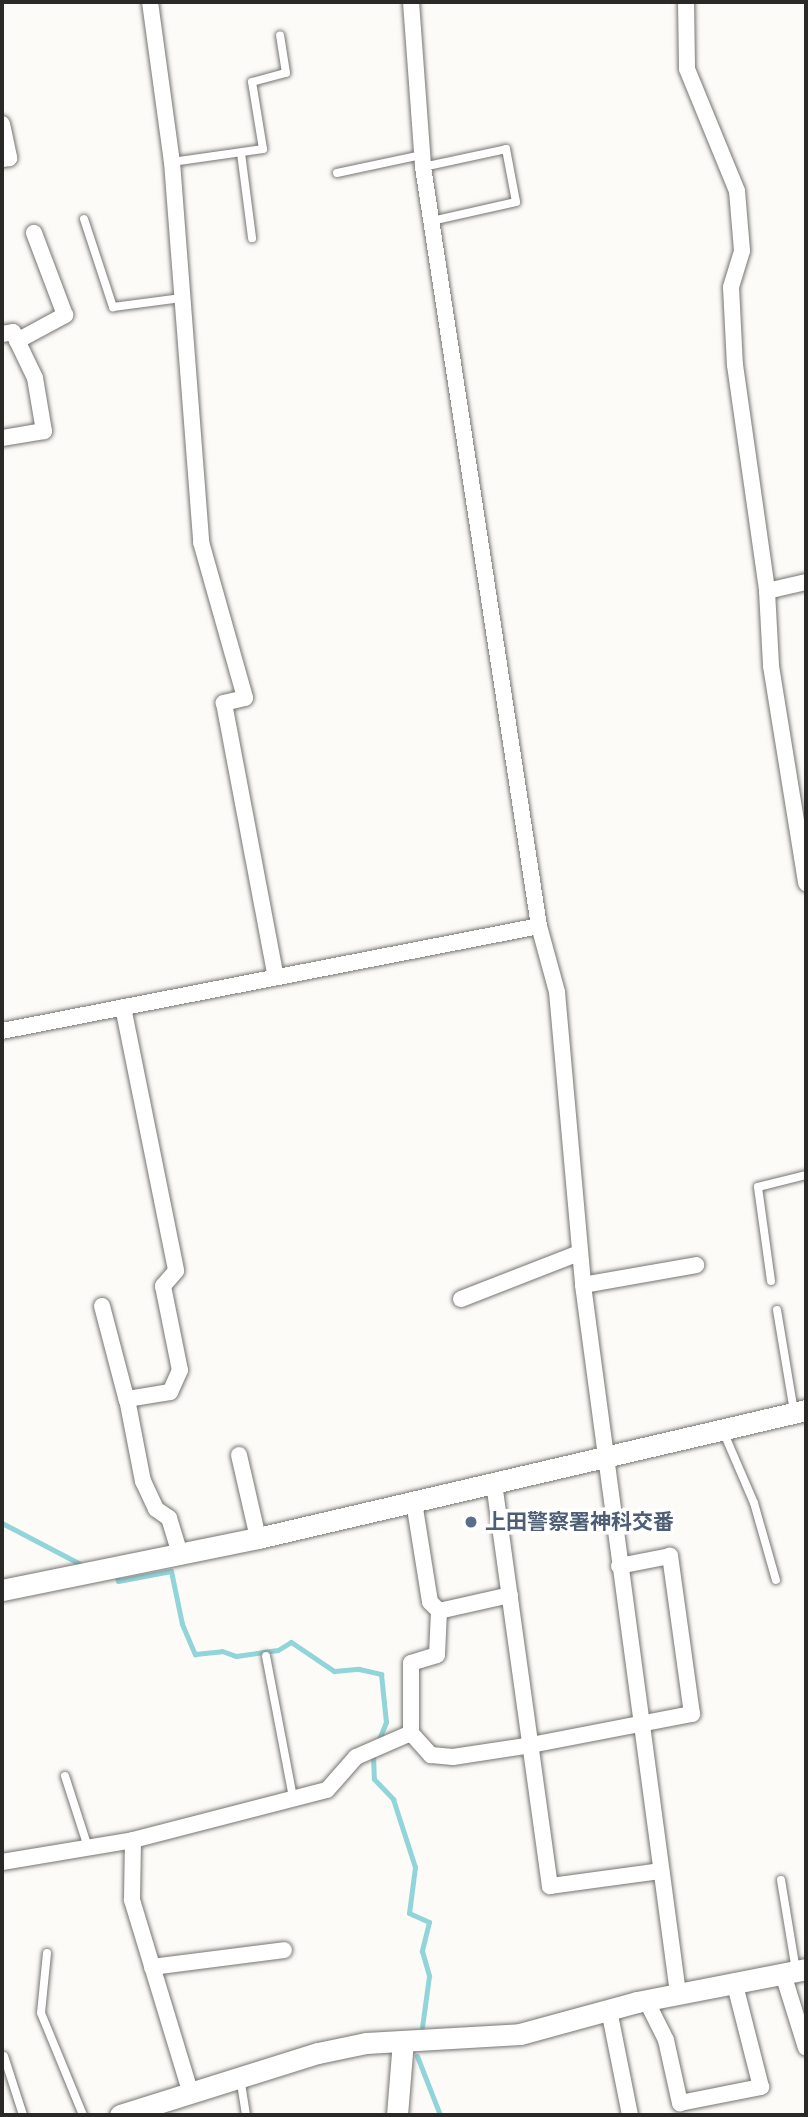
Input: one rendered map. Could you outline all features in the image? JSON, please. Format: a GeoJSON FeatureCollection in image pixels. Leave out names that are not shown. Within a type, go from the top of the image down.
{"type":"FeatureCollection","features":[{"type":"Feature","properties":{"kind":"street"},"geometry":{"type":"LineString","coordinates":[[150,2],[172,162],[201,542],[245,698],[224,703],[276,977]]}},
{"type":"Feature","properties":{"kind":"street"},"geometry":{"type":"LineString","coordinates":[[411,2],[423,161],[539,926],[557,992],[579,1253],[604,1457],[678,1993]]}},
{"type":"Feature","properties":{"kind":"street"},"geometry":{"type":"LineString","coordinates":[[686,2],[687,69],[737,191],[742,251],[731,287],[735,365],[767,591],[771,666],[806,883]]}},
{"type":"Feature","properties":{"kind":"street"},"geometry":{"type":"LineString","coordinates":[[2,124],[9,158],[2,159]]}},
{"type":"Feature","properties":{"kind":"street"},"geometry":{"type":"LineString","coordinates":[[2,438],[44,431],[35,378],[9,338],[65,315],[34,233]]}},
{"type":"Feature","properties":{"kind":"street"},"geometry":{"type":"LineString","coordinates":[[767,591],[806,582]]}},
{"type":"Feature","properties":{"kind":"street"},"geometry":{"type":"LineString","coordinates":[[2,1025],[2,1031],[539,926]]}},
{"type":"Feature","properties":{"kind":"street"},"geometry":{"type":"LineString","coordinates":[[123,1007],[176,1271],[163,1286],[180,1370],[170,1392],[127,1401]]}},
{"type":"Feature","properties":{"kind":"street"},"geometry":{"type":"LineString","coordinates":[[461,1299],[579,1253]]}},
{"type":"Feature","properties":{"kind":"street"},"geometry":{"type":"LineString","coordinates":[[583,1286],[696,1265]]}},
{"type":"Feature","properties":{"kind":"street"},"geometry":{"type":"LineString","coordinates":[[102,1306],[127,1401],[143,1481],[156,1509],[169,1518],[180,1554]]}},
{"type":"Feature","properties":{"kind":"street"},"geometry":{"type":"LineString","coordinates":[[2,1590],[258,1538],[800,1411]]}},
{"type":"Feature","properties":{"kind":"street"},"geometry":{"type":"LineString","coordinates":[[239,1455],[258,1538]]}},
{"type":"Feature","properties":{"kind":"street"},"geometry":{"type":"LineString","coordinates":[[494,1483],[550,1886],[661,1871]]}},
{"type":"Feature","properties":{"kind":"street"},"geometry":{"type":"LineString","coordinates":[[414,1502],[430,1602],[439,1611],[437,1655],[411,1663],[411,1733],[431,1755],[453,1756],[531,1745],[692,1714],[670,1556],[619,1566]]}},
{"type":"Feature","properties":{"kind":"street"},"geometry":{"type":"LineString","coordinates":[[439,1611],[510,1595]]}},
{"type":"Feature","properties":{"kind":"street"},"geometry":{"type":"LineString","coordinates":[[2,1862],[132,1840],[327,1790],[356,1756],[411,1733]]}},
{"type":"Feature","properties":{"kind":"street"},"geometry":{"type":"LineString","coordinates":[[132,1840],[132,1900],[190,2091]]}},
{"type":"Feature","properties":{"kind":"street"},"geometry":{"type":"LineString","coordinates":[[152,1968],[284,1950]]}},
{"type":"Feature","properties":{"kind":"street"},"geometry":{"type":"LineString","coordinates":[[120,2115],[240,2074],[354,2046],[403,2041],[470,2040],[520,2034],[646,2000],[734,1981],[795,1972],[806,2048]]}},
{"type":"Feature","properties":{"kind":"street"},"geometry":{"type":"LineString","coordinates":[[646,2000],[666,2040],[680,2103],[761,2087],[734,1981]]}},
{"type":"Feature","properties":{"kind":"street"},"geometry":{"type":"LineString","coordinates":[[609,2010],[630,2115]]}},
{"type":"Feature","properties":{"kind":"street"},"geometry":{"type":"LineString","coordinates":[[397,2115],[403,2041]]}},
{"type":"Feature","properties":{"kind":"lane"},"geometry":{"type":"LineString","coordinates":[[172,162],[263,149],[252,82],[286,73],[280,35]]}},
{"type":"Feature","properties":{"kind":"lane"},"geometry":{"type":"LineString","coordinates":[[337,173],[506,149],[516,202],[432,220]]}},
{"type":"Feature","properties":{"kind":"lane"},"geometry":{"type":"LineString","coordinates":[[241,152],[252,238]]}},
{"type":"Feature","properties":{"kind":"lane"},"geometry":{"type":"LineString","coordinates":[[84,219],[113,307],[181,299]]}},
{"type":"Feature","properties":{"kind":"lane"},"geometry":{"type":"LineString","coordinates":[[771,1281],[758,1187],[806,1175]]}},
{"type":"Feature","properties":{"kind":"lane"},"geometry":{"type":"LineString","coordinates":[[777,1310],[800,1411]]}},
{"type":"Feature","properties":{"kind":"lane"},"geometry":{"type":"LineString","coordinates":[[723,1430],[754,1503],[776,1580]]}},
{"type":"Feature","properties":{"kind":"lane"},"geometry":{"type":"LineString","coordinates":[[266,1656],[293,1798]]}},
{"type":"Feature","properties":{"kind":"lane"},"geometry":{"type":"LineString","coordinates":[[65,1776],[88,1847]]}},
{"type":"Feature","properties":{"kind":"lane"},"geometry":{"type":"LineString","coordinates":[[781,1880],[795,1972]]}},
{"type":"Feature","properties":{"kind":"lane"},"geometry":{"type":"LineString","coordinates":[[47,1953],[41,2013],[83,2115]]}},
{"type":"Feature","properties":{"kind":"lane"},"geometry":{"type":"LineString","coordinates":[[4,2056],[23,2115]]}},
{"type":"Feature","properties":{"kind":"lane"},"geometry":{"type":"LineString","coordinates":[[240,2074],[246,2115]]}},
{"type":"Feature","properties":{"kind":"waterway"},"geometry":{"type":"LineString","coordinates":[[2,1523],[82,1565]]}},
{"type":"Feature","properties":{"kind":"waterway"},"geometry":{"type":"LineString","coordinates":[[116,1571],[118,1581],[171,1571],[182,1624],[195,1654],[222,1651],[236,1656],[278,1650],[291,1642],[334,1671],[359,1669],[381,1674],[386,1722],[378,1742]]}},
{"type":"Feature","properties":{"kind":"waterway"},"geometry":{"type":"LineString","coordinates":[[373,1754],[374,1779],[393,1799],[415,1867],[409,1913],[429,1922],[422,1951],[429,1976],[422,2027]]}},
{"type":"Feature","properties":{"kind":"waterway"},"geometry":{"type":"LineString","coordinates":[[417,2056],[440,2115]]}},
{"type":"Feature","properties":{"kind":"place","name":"上田警察署神科交番"},"geometry":{"type":"Point","coordinates":[471,1522]}}]}
